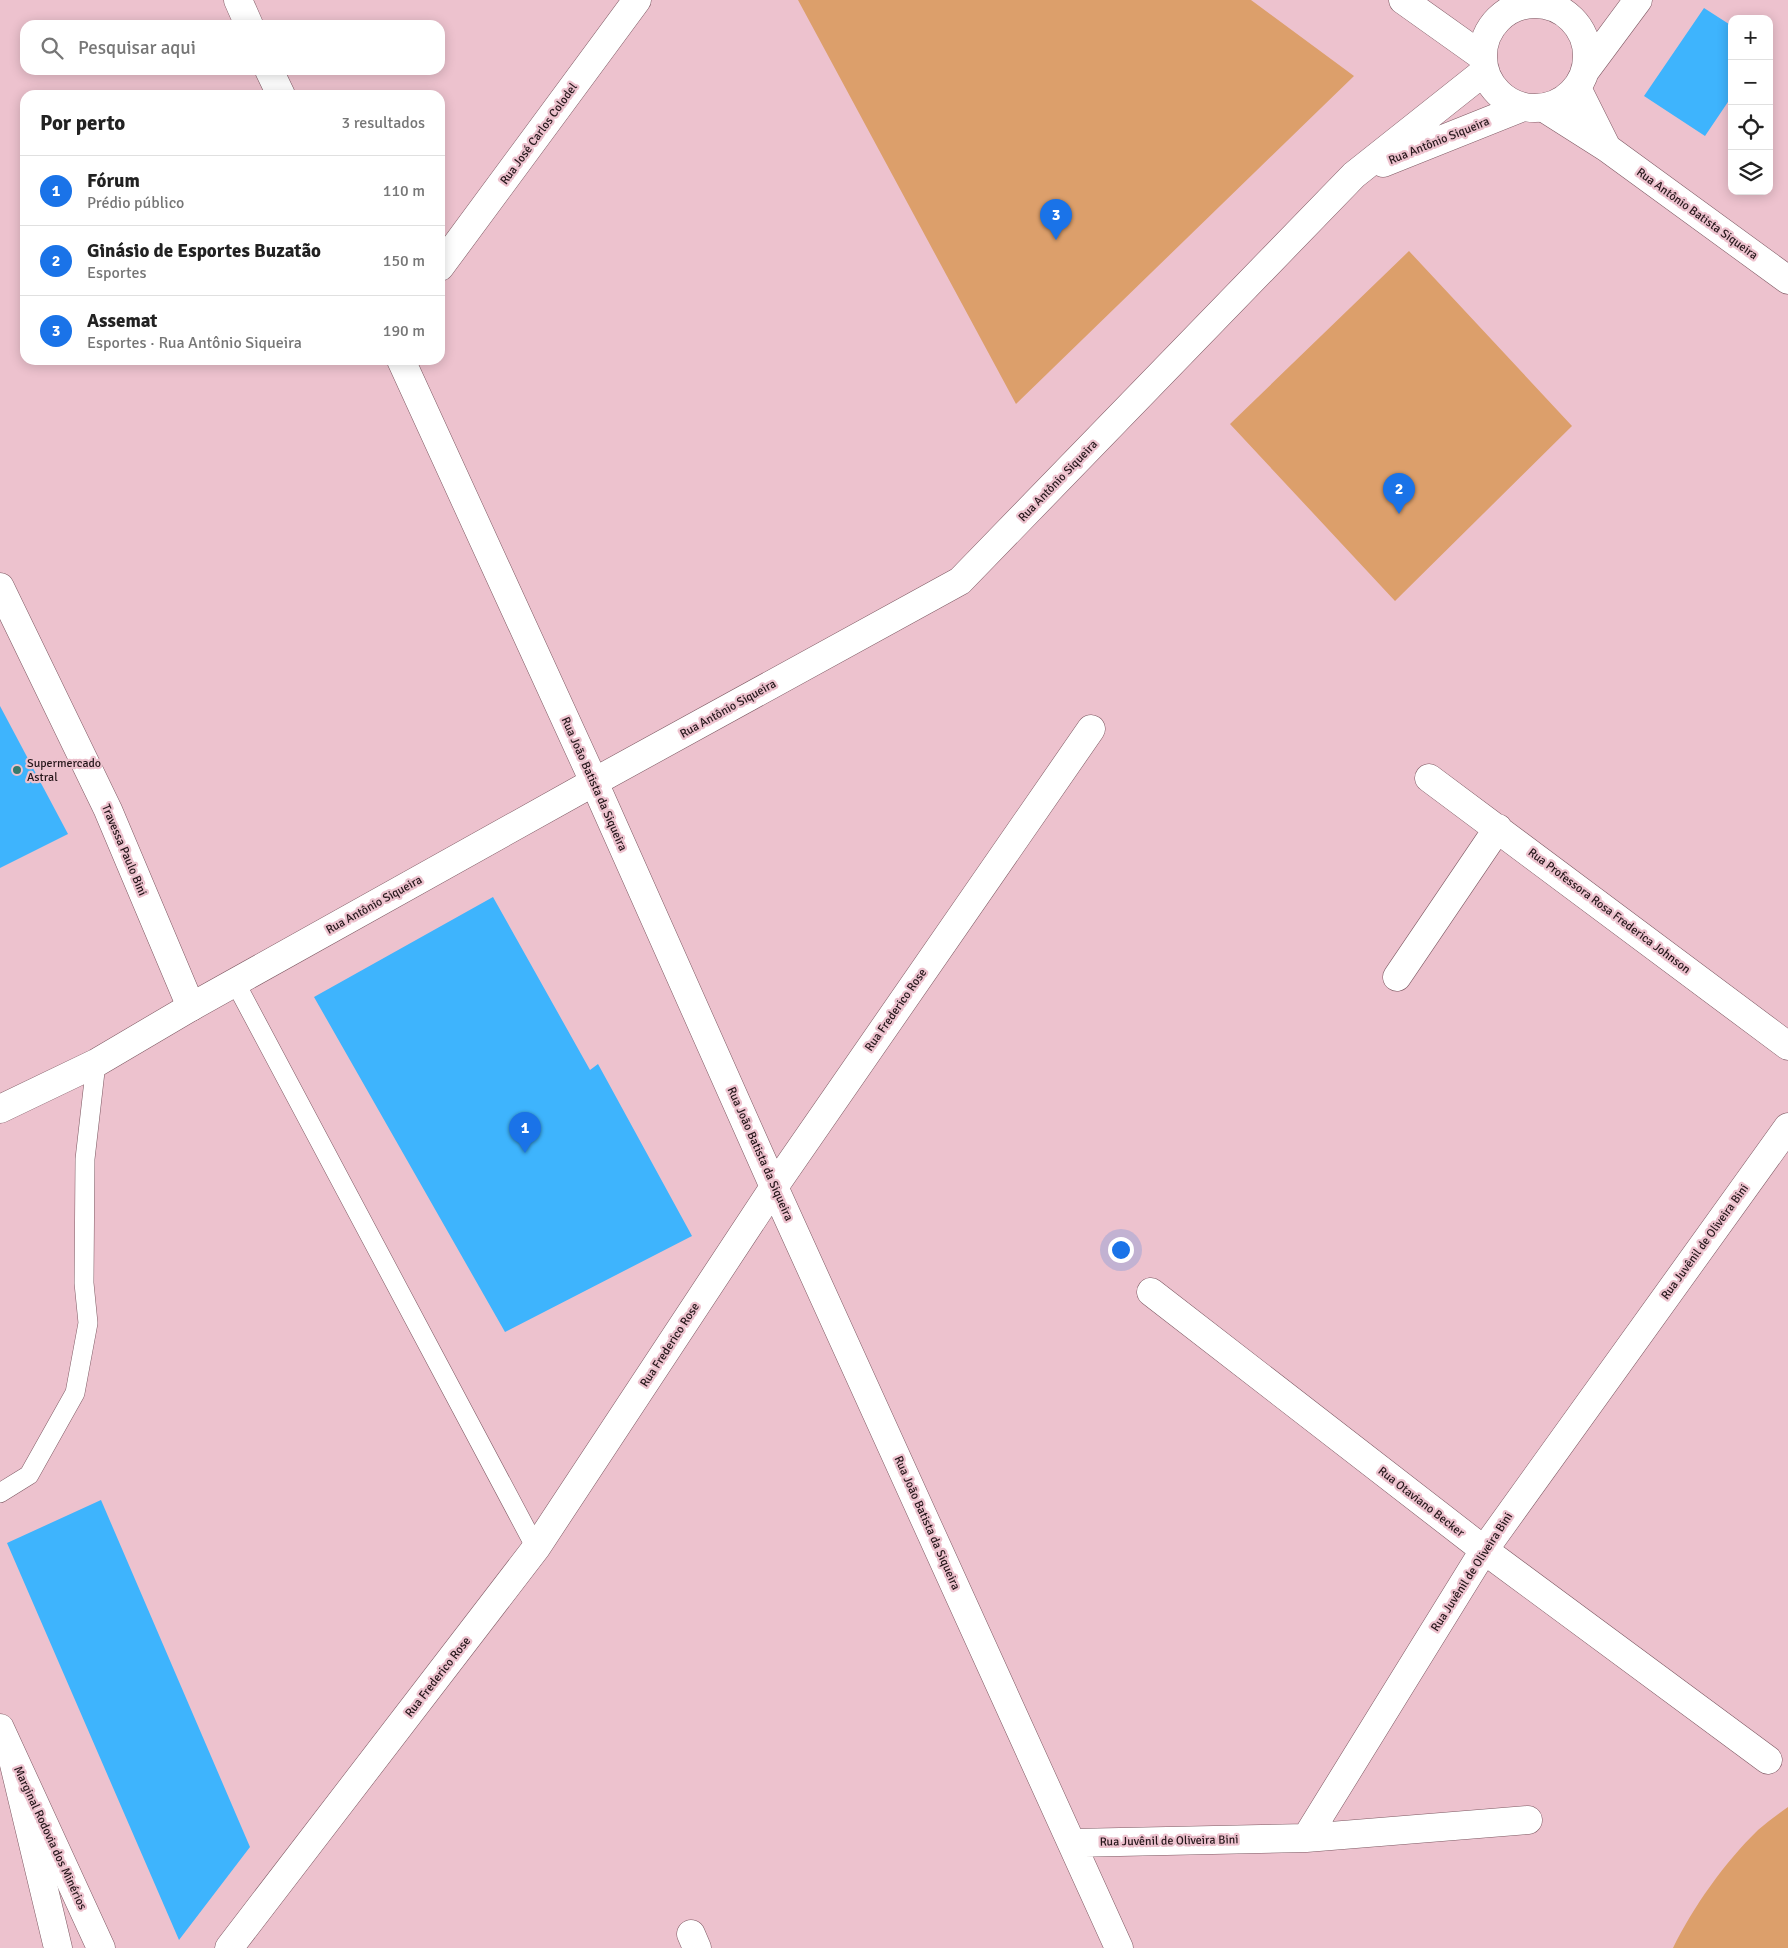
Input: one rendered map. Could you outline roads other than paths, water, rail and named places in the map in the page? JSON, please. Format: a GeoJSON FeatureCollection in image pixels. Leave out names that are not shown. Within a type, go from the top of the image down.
{"type":"FeatureCollection","features":[{"type":"Feature","properties":{"kind":"street"},"geometry":{"type":"LineString","coordinates":[[238,0],[247,20]]}},
{"type":"Feature","properties":{"kind":"street","name":"Rua José Carlos Colodel"},"geometry":{"type":"LineString","coordinates":[[445,260],[637,0]]}},
{"type":"Feature","properties":{"kind":"street"},"geometry":{"type":"LineString","coordinates":[[1403,0],[1484,64]]}},
{"type":"Feature","properties":{"kind":"street"},"geometry":{"type":"LineString","coordinates":[[1607,148],[1582,79],[1588,53],[1584,35],[1574,20],[1553,2],[1527,5],[1512,9],[1500,17],[1490,29],[1485,43],[1484,64],[1494,89],[1508,101],[1534,108],[1562,101],[1582,79],[1638,0]]}},
{"type":"Feature","properties":{"kind":"street","name":"Rua Antônio Siqueira"},"geometry":{"type":"LineString","coordinates":[[0,1109],[96,1064],[235,982],[594,782],[960,582],[1354,175],[1484,64]]}},
{"type":"Feature","properties":{"kind":"street"},"geometry":{"type":"LineString","coordinates":[[271,75],[279,90]]}},
{"type":"Feature","properties":{"kind":"street","name":"Rua Antônio Siqueira"},"geometry":{"type":"LineString","coordinates":[[1354,175],[1534,108]]}},
{"type":"Feature","properties":{"kind":"street","name":"Rua Antônio Batista Siqueira"},"geometry":{"type":"LineString","coordinates":[[1534,108],[1607,148],[1788,280]]}},
{"type":"Feature","properties":{"kind":"street","name":"Rua João Batista da Siqueira"},"geometry":{"type":"LineString","coordinates":[[403,365],[594,782],[774,1186],[1119,1948]]}},
{"type":"Feature","properties":{"kind":"street","name":"Travessa Paulo Bini"},"geometry":{"type":"LineString","coordinates":[[0,587],[108,810],[191,1007]]}},
{"type":"Feature","properties":{"kind":"street","name":"Rua Frederico Rose"},"geometry":{"type":"LineString","coordinates":[[229,1948],[536,1548],[774,1186],[1091,728]]}},
{"type":"Feature","properties":{"kind":"street","name":"Rua Professora Rosa Frederica Johnson"},"geometry":{"type":"LineString","coordinates":[[1429,778],[1788,1046]]}},
{"type":"Feature","properties":{"kind":"street"},"geometry":{"type":"LineString","coordinates":[[1397,977],[1498,828]]}},
{"type":"Feature","properties":{"kind":"street","name":"Rua Juvênil de Oliveira Bini"},"geometry":{"type":"LineString","coordinates":[[1073,1843],[1306,1838],[1484,1550],[1788,1127]]}},
{"type":"Feature","properties":{"kind":"street","name":"Rua Otaviano Becker"},"geometry":{"type":"LineString","coordinates":[[1151,1292],[1484,1550],[1768,1760]]}},
{"type":"Feature","properties":{"kind":"street","name":"Marginal Rodovia dos Minérios"},"geometry":{"type":"LineString","coordinates":[[0,1728],[101,1948]]}},
{"type":"Feature","properties":{"kind":"street"},"geometry":{"type":"LineString","coordinates":[[12,1756],[58,1948]]}},
{"type":"Feature","properties":{"kind":"street"},"geometry":{"type":"LineString","coordinates":[[1306,1838],[1528,1820]]}},
{"type":"Feature","properties":{"kind":"lane"},"geometry":{"type":"LineString","coordinates":[[235,982],[536,1548]]}},
{"type":"Feature","properties":{"kind":"lane"},"geometry":{"type":"LineString","coordinates":[[0,1493],[28,1475],[76,1393],[88,1323],[84,1283],[85,1159],[96,1064]]}},
{"type":"Feature","properties":{"kind":"place","name":"Assemat"},"geometry":{"type":"Point","coordinates":[1056,240]}},
{"type":"Feature","properties":{"kind":"place","name":"Ginásio de Esportes Buzatão"},"geometry":{"type":"Point","coordinates":[1399,514]}},
{"type":"Feature","properties":{"kind":"place","name":"Supermercado Astral"},"geometry":{"type":"Point","coordinates":[17,770]}},
{"type":"Feature","properties":{"kind":"place","name":"Fórum"},"geometry":{"type":"Point","coordinates":[525,1153]}}]}
